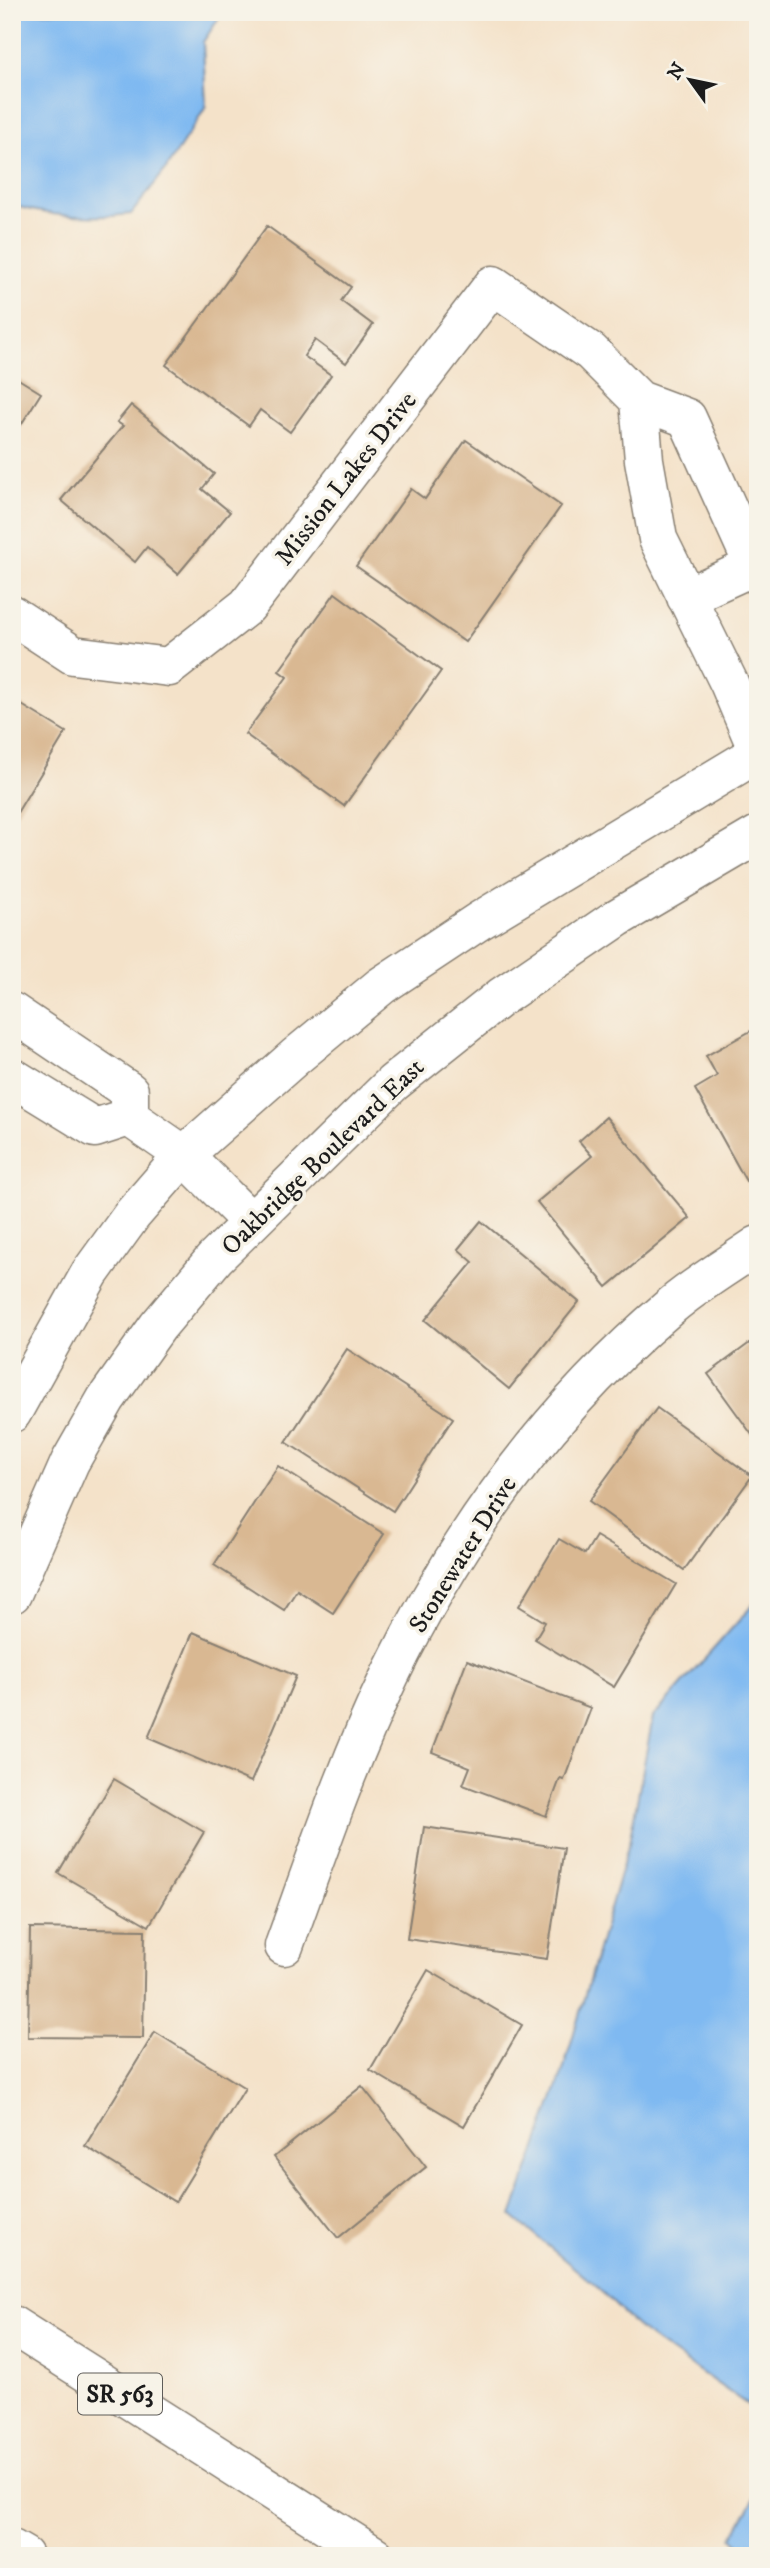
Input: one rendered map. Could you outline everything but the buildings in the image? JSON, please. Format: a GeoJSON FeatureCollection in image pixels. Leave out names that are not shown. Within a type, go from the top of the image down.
{"type":"FeatureCollection","features":[{"type":"Feature","properties":{"kind":"street","name":"Mission Lakes Drive"},"geometry":{"type":"LineString","coordinates":[[12,615],[73,655],[169,667],[247,606],[493,285],[591,352],[639,400],[687,418],[756,571]]}},
{"type":"Feature","properties":{"kind":"street"},"geometry":{"type":"LineString","coordinates":[[12,1413],[90,1273],[132,1215],[184,1155],[295,1057],[382,986],[478,921],[758,752],[729,683],[658,539],[644,460],[639,400]]}},
{"type":"Feature","properties":{"kind":"street"},"geometry":{"type":"LineString","coordinates":[[686,597],[756,571]]}},
{"type":"Feature","properties":{"kind":"street","name":"Oakbridge Boulevard East"},"geometry":{"type":"LineString","coordinates":[[12,1594],[70,1462],[106,1399],[158,1326],[215,1258],[393,1083],[501,997],[617,918],[758,835]]}},
{"type":"Feature","properties":{"kind":"street"},"geometry":{"type":"LineString","coordinates":[[12,1012],[129,1091],[129,1117]]}},
{"type":"Feature","properties":{"kind":"street"},"geometry":{"type":"LineString","coordinates":[[12,1077],[95,1129],[129,1117]]}},
{"type":"Feature","properties":{"kind":"street"},"geometry":{"type":"LineString","coordinates":[[129,1117],[184,1155],[251,1222]]}},
{"type":"Feature","properties":{"kind":"street","name":"Stonewater Drive"},"geometry":{"type":"LineString","coordinates":[[284,1946],[350,1766],[390,1675],[432,1594],[477,1520],[532,1446],[594,1376],[673,1304],[758,1245]]}},
{"type":"Feature","properties":{"kind":"street","name":"SR 563"},"geometry":{"type":"LineString","coordinates":[[12,2325],[375,2556]]}},
{"type":"Feature","properties":{"kind":"street"},"geometry":{"type":"LineString","coordinates":[[12,2549],[24,2556]]}},
{"type":"Feature","properties":{"kind":"water"},"geometry":{"type":"Polygon","coordinates":[[[12,12],[223,12],[203,42],[206,107],[166,169],[131,214],[71,216],[12,205],[12,12]]]}},
{"type":"Feature","properties":{"kind":"water"},"geometry":{"type":"Polygon","coordinates":[[[758,1599],[758,2412],[640,2330],[596,2286],[512,2216],[562,2074],[629,1843],[653,1717],[758,1599]]]}},
{"type":"Feature","properties":{"kind":"water"},"geometry":{"type":"Polygon","coordinates":[[[758,2492],[758,2556],[751,2556],[732,2538],[758,2492]]]}}]}
